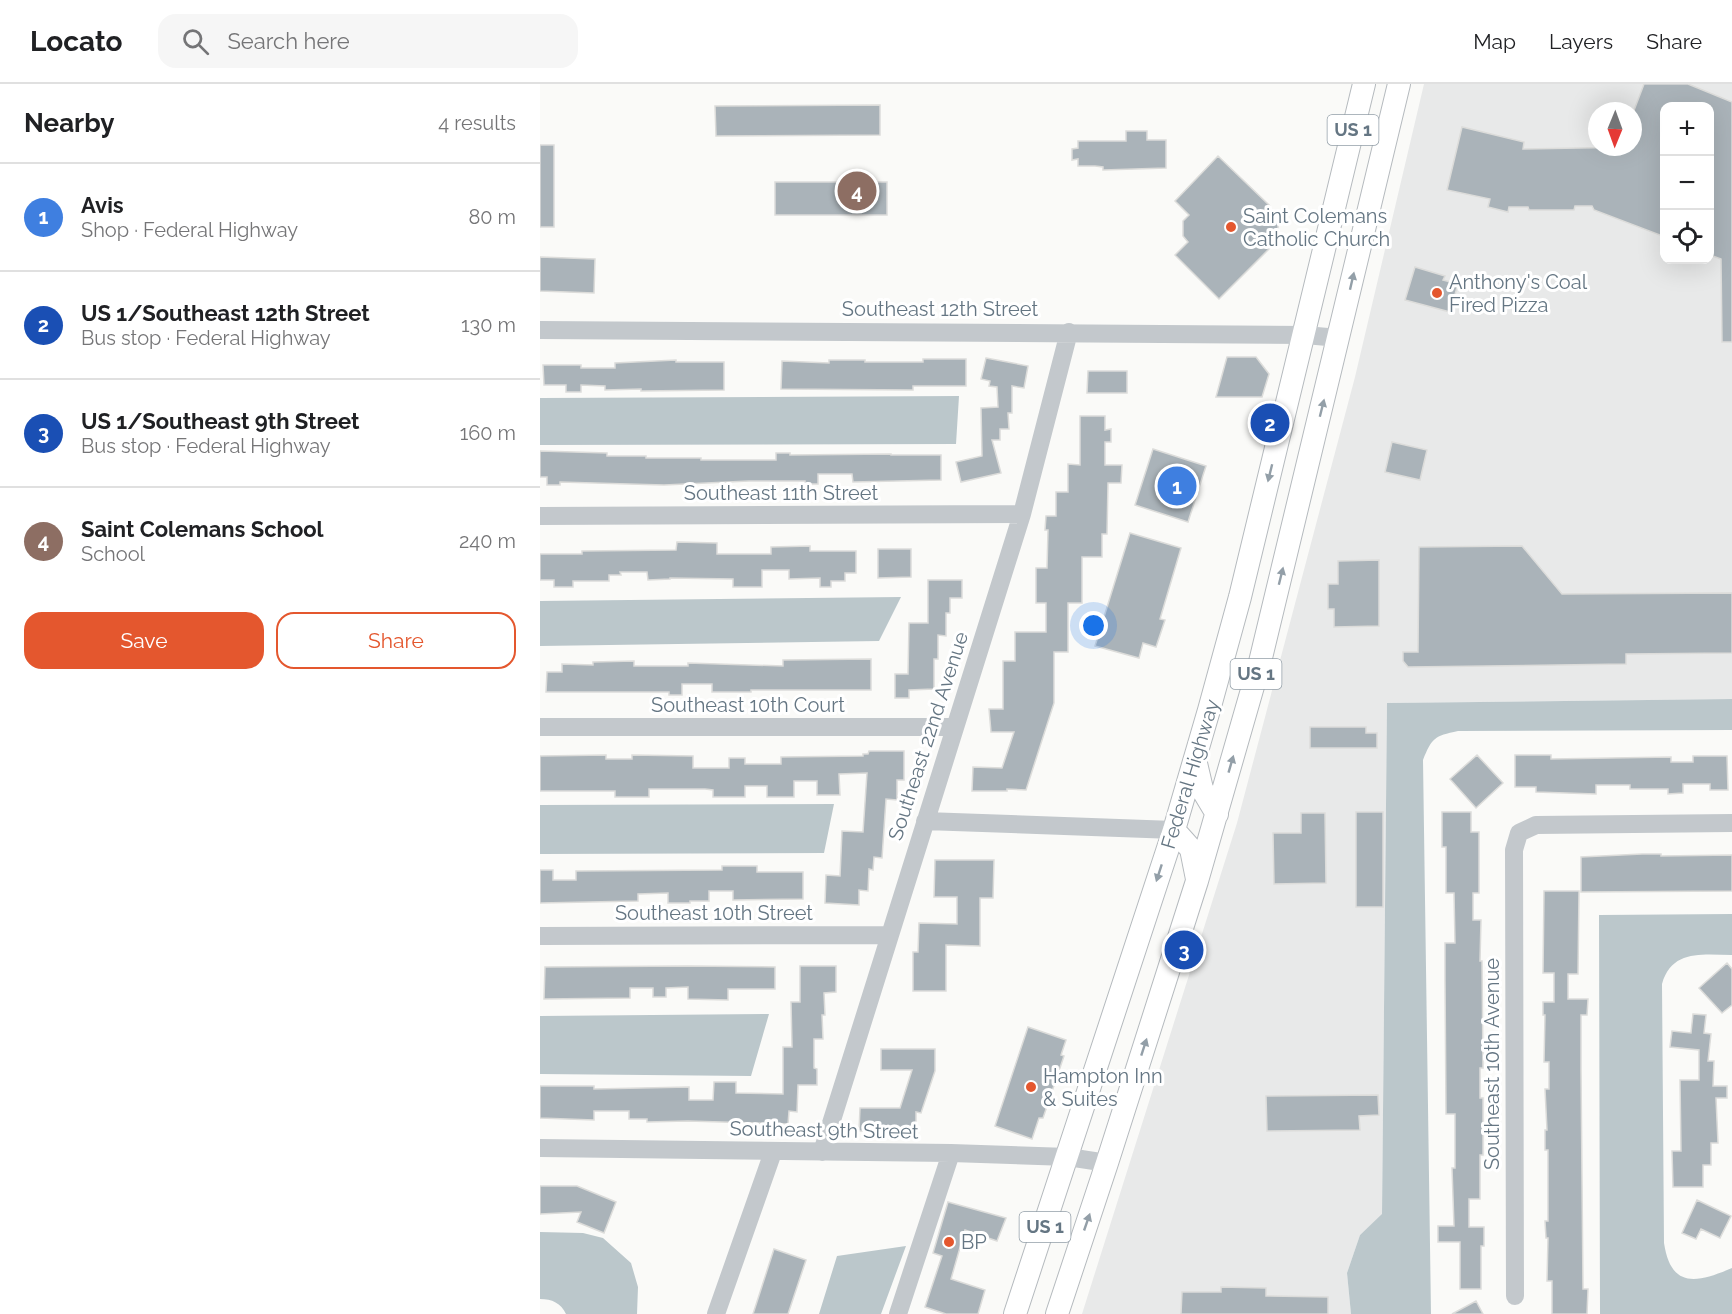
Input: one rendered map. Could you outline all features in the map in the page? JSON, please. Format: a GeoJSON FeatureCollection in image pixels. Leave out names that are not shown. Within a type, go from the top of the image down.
{"type":"FeatureCollection","features":[{"type":"Feature","properties":{"kind":"main road","name":"Federal Highway"},"geometry":{"type":"LineString","coordinates":[[1016,1314],[1174,830],[1195,757],[1240,597],[1364,84]]}},
{"type":"Feature","properties":{"kind":"main road","name":"Federal Highway"},"geometry":{"type":"LineString","coordinates":[[1057,1314],[1217,814],[1274,608],[1399,84]]}},
{"type":"Feature","properties":{"kind":"main road"},"geometry":{"type":"LineString","coordinates":[[1195,757],[1202,789],[1217,814]]}},
{"type":"Feature","properties":{"kind":"main road"},"geometry":{"type":"LineString","coordinates":[[1174,830],[1191,849],[1197,880]]}},
{"type":"Feature","properties":{"kind":"street","name":"Southeast 12th Street"},"geometry":{"type":"LineString","coordinates":[[540,330],[1069,332],[1305,335],[1339,338]]}},
{"type":"Feature","properties":{"kind":"street","name":"Southeast 22nd Avenue"},"geometry":{"type":"LineString","coordinates":[[822,1152],[1022,514],[1069,332]]}},
{"type":"Feature","properties":{"kind":"street","name":"Southeast 11th Street"},"geometry":{"type":"LineString","coordinates":[[540,516],[1022,514]]}},
{"type":"Feature","properties":{"kind":"street","name":"Southeast 10th Court"},"geometry":{"type":"LineString","coordinates":[[540,727],[955,727]]}},
{"type":"Feature","properties":{"kind":"street"},"geometry":{"type":"LineString","coordinates":[[925,821],[1174,830]]}},
{"type":"Feature","properties":{"kind":"street","name":"Southeast 10th Avenue"},"geometry":{"type":"LineString","coordinates":[[1515,1296],[1514,850],[1519,833],[1536,825],[1732,823]]}},
{"type":"Feature","properties":{"kind":"street","name":"Southeast 10th Street"},"geometry":{"type":"LineString","coordinates":[[540,936],[889,935]]}},
{"type":"Feature","properties":{"kind":"street","name":"Southeast 9th Street"},"geometry":{"type":"LineString","coordinates":[[540,1148],[1068,1157],[1107,1163]]}},
{"type":"Feature","properties":{"kind":"street"},"geometry":{"type":"LineString","coordinates":[[716,1314],[772,1152]]}},
{"type":"Feature","properties":{"kind":"street"},"geometry":{"type":"LineString","coordinates":[[898,1314],[951,1154]]}},
{"type":"Feature","properties":{"kind":"shaded area"},"geometry":{"type":"Polygon","coordinates":[[[1424,84],[1732,84],[1732,699],[1387,703],[1382,1215],[1360,1235],[1347,1273],[1351,1314],[1082,1314],[1237,823],[1355,377],[1424,84]]]}},
{"type":"Feature","properties":{"kind":"shaded area"},"geometry":{"type":"Polygon","coordinates":[[[959,396],[956,444],[540,445],[540,398],[959,396]]]}},
{"type":"Feature","properties":{"kind":"shaded area"},"geometry":{"type":"Polygon","coordinates":[[[901,597],[879,641],[540,646],[540,601],[901,597]]]}},
{"type":"Feature","properties":{"kind":"shaded area"},"geometry":{"type":"Polygon","coordinates":[[[1732,699],[1732,730],[1458,731],[1439,737],[1432,742],[1423,760],[1431,1314],[1351,1314],[1347,1273],[1360,1235],[1382,1214],[1387,703],[1732,699]]]}},
{"type":"Feature","properties":{"kind":"shaded area"},"geometry":{"type":"Polygon","coordinates":[[[834,804],[824,853],[540,854],[540,805],[834,804]]]}},
{"type":"Feature","properties":{"kind":"shaded area"},"geometry":{"type":"Polygon","coordinates":[[[1732,914],[1732,955],[1700,955],[1681,959],[1673,965],[1662,984],[1664,1243],[1667,1258],[1679,1275],[1688,1278],[1708,1277],[1732,1268],[1732,1314],[1600,1314],[1599,915],[1732,914]]]}},
{"type":"Feature","properties":{"kind":"shaded area"},"geometry":{"type":"Polygon","coordinates":[[[769,1014],[751,1076],[540,1074],[540,1016],[769,1014]]]}},
{"type":"Feature","properties":{"kind":"shaded area"},"geometry":{"type":"Polygon","coordinates":[[[540,1232],[583,1233],[603,1238],[631,1263],[638,1287],[637,1314],[566,1314],[556,1302],[540,1299],[540,1232]]]}},
{"type":"Feature","properties":{"kind":"shaded area"},"geometry":{"type":"Polygon","coordinates":[[[906,1246],[881,1314],[819,1314],[837,1256],[906,1246]]]}},
{"type":"Feature","properties":{"kind":"building"},"geometry":{"type":"Polygon","coordinates":[[[1644,84],[1688,84],[1732,102],[1732,342],[1722,342],[1721,259],[1714,256],[1714,102],[1660,102],[1660,235],[1594,210],[1592,206],[1575,206],[1574,210],[1529,210],[1528,207],[1509,207],[1508,212],[1488,207],[1490,199],[1447,190],[1462,127],[1524,142],[1523,149],[1588,148],[1588,156],[1642,156],[1642,102],[1637,102],[1644,84]]]}},
{"type":"Feature","properties":{"kind":"building"},"geometry":{"type":"Polygon","coordinates":[[[880,105],[880,135],[716,136],[715,106],[880,105]]]}},
{"type":"Feature","properties":{"kind":"building"},"geometry":{"type":"Polygon","coordinates":[[[1126,131],[1147,131],[1147,140],[1166,140],[1166,168],[1103,170],[1103,167],[1078,166],[1078,159],[1072,160],[1072,149],[1078,148],[1078,141],[1126,141],[1126,131]]]}},
{"type":"Feature","properties":{"kind":"building"},"geometry":{"type":"Polygon","coordinates":[[[540,145],[554,145],[554,227],[540,227],[540,145]]]}},
{"type":"Feature","properties":{"kind":"building","name":"Saint Colemans Catholic Church"},"geometry":{"type":"Polygon","coordinates":[[[1218,156],[1270,206],[1265,210],[1278,222],[1278,232],[1268,243],[1271,247],[1219,299],[1175,255],[1188,242],[1183,236],[1183,221],[1189,215],[1175,201],[1218,156]]]}},
{"type":"Feature","properties":{"kind":"building"},"geometry":{"type":"Polygon","coordinates":[[[775,182],[887,182],[887,215],[775,215],[775,182]]]}},
{"type":"Feature","properties":{"kind":"building"},"geometry":{"type":"Polygon","coordinates":[[[540,257],[595,259],[594,293],[540,291],[540,257]]]}},
{"type":"Feature","properties":{"kind":"building"},"geometry":{"type":"Polygon","coordinates":[[[1415,267],[1445,276],[1443,280],[1458,284],[1450,312],[1405,300],[1415,267]]]}},
{"type":"Feature","properties":{"kind":"building"},"geometry":{"type":"Polygon","coordinates":[[[1227,357],[1256,357],[1269,374],[1262,397],[1216,397],[1227,357]]]}},
{"type":"Feature","properties":{"kind":"building"},"geometry":{"type":"Polygon","coordinates":[[[986,358],[1028,366],[1024,388],[1012,386],[1012,413],[1008,413],[1009,429],[1000,429],[1000,440],[992,440],[1001,473],[961,482],[956,462],[982,456],[981,408],[998,407],[997,387],[989,386],[990,381],[981,379],[986,358]]]}},
{"type":"Feature","properties":{"kind":"building"},"geometry":{"type":"Polygon","coordinates":[[[923,359],[966,359],[966,386],[913,386],[913,390],[781,389],[782,361],[923,362],[923,359]]]}},
{"type":"Feature","properties":{"kind":"building"},"geometry":{"type":"Polygon","coordinates":[[[676,360],[676,362],[724,362],[724,390],[605,390],[605,386],[581,385],[581,392],[566,392],[566,385],[544,385],[543,365],[615,368],[615,363],[676,360]]]}},
{"type":"Feature","properties":{"kind":"building"},"geometry":{"type":"Polygon","coordinates":[[[1088,371],[1127,371],[1127,393],[1087,393],[1088,371]]]}},
{"type":"Feature","properties":{"kind":"building"},"geometry":{"type":"Polygon","coordinates":[[[1080,416],[1105,416],[1105,430],[1111,429],[1111,442],[1105,442],[1105,465],[1122,465],[1121,483],[1108,483],[1107,534],[1102,534],[1102,557],[1082,557],[1082,603],[1068,603],[1068,652],[1054,652],[1054,703],[1026,790],[972,791],[973,767],[1002,768],[1014,732],[991,732],[989,709],[1003,709],[1003,661],[1015,661],[1015,632],[1046,632],[1046,603],[1036,603],[1036,568],[1047,568],[1046,516],[1056,516],[1056,492],[1068,492],[1068,464],[1080,465],[1080,416]]]}},
{"type":"Feature","properties":{"kind":"building"},"geometry":{"type":"Polygon","coordinates":[[[1392,442],[1427,450],[1420,480],[1385,472],[1392,442]]]}},
{"type":"Feature","properties":{"kind":"building"},"geometry":{"type":"Polygon","coordinates":[[[1153,449],[1206,466],[1188,522],[1135,505],[1153,449]]]}},
{"type":"Feature","properties":{"kind":"building"},"geometry":{"type":"Polygon","coordinates":[[[540,451],[607,453],[607,456],[646,456],[646,458],[701,458],[701,460],[776,460],[776,453],[790,453],[790,455],[941,455],[941,480],[853,482],[852,474],[818,474],[818,484],[805,484],[805,481],[749,481],[664,485],[560,482],[560,485],[547,485],[547,477],[540,477],[540,451]]]}},
{"type":"Feature","properties":{"kind":"building"},"geometry":{"type":"Polygon","coordinates":[[[1130,533],[1181,548],[1160,619],[1165,620],[1156,647],[1143,643],[1139,658],[1095,646],[1130,533]]]}},
{"type":"Feature","properties":{"kind":"building"},"geometry":{"type":"Polygon","coordinates":[[[677,542],[717,543],[717,554],[771,554],[771,547],[810,546],[810,551],[856,551],[856,573],[845,573],[845,581],[831,581],[831,587],[820,587],[820,578],[789,579],[789,570],[762,570],[762,587],[733,587],[733,579],[648,580],[647,572],[620,572],[621,575],[609,575],[609,581],[573,581],[573,587],[554,587],[554,580],[540,580],[540,554],[676,550],[677,542]]]}},
{"type":"Feature","properties":{"kind":"building"},"geometry":{"type":"Polygon","coordinates":[[[1522,546],[1562,594],[1732,593],[1732,653],[1626,654],[1626,664],[1408,667],[1403,661],[1403,652],[1418,652],[1419,547],[1522,546]]]}},
{"type":"Feature","properties":{"kind":"building"},"geometry":{"type":"Polygon","coordinates":[[[878,549],[911,549],[911,577],[878,578],[878,549]]]}},
{"type":"Feature","properties":{"kind":"building"},"geometry":{"type":"Polygon","coordinates":[[[1379,560],[1379,626],[1334,627],[1334,609],[1328,609],[1328,584],[1338,584],[1338,561],[1379,560]]]}},
{"type":"Feature","properties":{"kind":"building"},"geometry":{"type":"Polygon","coordinates":[[[928,580],[962,580],[962,598],[950,598],[950,613],[946,613],[946,636],[938,635],[938,659],[934,659],[934,689],[909,690],[909,698],[895,698],[895,674],[908,674],[909,623],[928,623],[928,580]]]}},
{"type":"Feature","properties":{"kind":"building"},"geometry":{"type":"Polygon","coordinates":[[[871,659],[871,690],[712,692],[712,684],[682,684],[682,695],[669,695],[669,692],[546,692],[547,672],[562,672],[562,664],[593,665],[593,662],[634,661],[634,666],[688,666],[688,663],[783,666],[783,660],[871,659]]]}},
{"type":"Feature","properties":{"kind":"building"},"geometry":{"type":"Polygon","coordinates":[[[1310,727],[1366,727],[1366,733],[1377,733],[1377,748],[1310,748],[1310,727]]]}},
{"type":"Feature","properties":{"kind":"building"},"geometry":{"type":"Polygon","coordinates":[[[869,751],[904,751],[904,780],[897,780],[897,800],[886,799],[882,858],[874,857],[873,870],[869,869],[868,891],[859,890],[859,905],[825,903],[826,875],[840,876],[842,831],[863,832],[867,773],[839,774],[840,795],[817,795],[817,781],[794,781],[794,797],[767,797],[767,786],[745,786],[745,797],[713,797],[713,790],[705,789],[649,789],[649,797],[615,797],[615,791],[540,791],[540,756],[606,755],[606,759],[632,759],[632,755],[693,756],[693,768],[729,768],[729,758],[745,758],[745,764],[781,764],[781,757],[863,756],[869,751]]]}},
{"type":"Feature","properties":{"kind":"building"},"geometry":{"type":"Polygon","coordinates":[[[1477,755],[1503,783],[1476,808],[1450,779],[1477,755]]]}},
{"type":"Feature","properties":{"kind":"building"},"geometry":{"type":"Polygon","coordinates":[[[1515,755],[1551,755],[1551,759],[1671,757],[1671,762],[1693,762],[1693,756],[1727,756],[1728,790],[1710,790],[1710,784],[1683,784],[1683,793],[1668,794],[1668,789],[1630,789],[1630,785],[1596,785],[1596,794],[1536,792],[1536,787],[1515,787],[1515,755]]]}},
{"type":"Feature","properties":{"kind":"building"},"geometry":{"type":"Polygon","coordinates":[[[1356,812],[1383,812],[1383,907],[1356,907],[1356,812]]]}},
{"type":"Feature","properties":{"kind":"building"},"geometry":{"type":"Polygon","coordinates":[[[1442,812],[1471,812],[1471,832],[1479,832],[1479,893],[1473,893],[1473,920],[1481,920],[1483,1068],[1480,1068],[1480,1098],[1483,1098],[1483,1155],[1480,1155],[1480,1199],[1469,1199],[1469,1227],[1484,1227],[1484,1246],[1481,1246],[1481,1289],[1460,1289],[1460,1242],[1438,1242],[1438,1226],[1454,1226],[1452,1168],[1455,1168],[1455,1114],[1446,1114],[1445,980],[1445,943],[1455,943],[1454,893],[1446,893],[1446,847],[1442,847],[1442,812]]]}},
{"type":"Feature","properties":{"kind":"building"},"geometry":{"type":"Polygon","coordinates":[[[1301,813],[1325,813],[1326,883],[1274,884],[1273,833],[1301,833],[1301,813]]]}},
{"type":"Feature","properties":{"kind":"building"},"geometry":{"type":"Polygon","coordinates":[[[1642,854],[1732,855],[1732,891],[1581,892],[1581,857],[1642,854]]]}},
{"type":"Feature","properties":{"kind":"building"},"geometry":{"type":"Polygon","coordinates":[[[935,860],[994,860],[993,898],[980,898],[980,946],[946,945],[946,991],[913,991],[913,952],[918,952],[919,923],[957,924],[957,897],[934,897],[935,860]]]}},
{"type":"Feature","properties":{"kind":"building"},"geometry":{"type":"Polygon","coordinates":[[[722,866],[757,866],[757,872],[803,872],[803,899],[733,900],[733,891],[709,891],[709,901],[690,901],[690,903],[668,903],[668,893],[638,894],[638,901],[540,903],[540,870],[553,870],[553,880],[576,880],[576,871],[722,870],[722,866]]]}},
{"type":"Feature","properties":{"kind":"building"},"geometry":{"type":"Polygon","coordinates":[[[1544,891],[1579,891],[1578,974],[1568,974],[1568,999],[1588,999],[1587,1015],[1581,1015],[1583,1289],[1588,1289],[1587,1314],[1552,1314],[1552,1281],[1547,1281],[1548,1238],[1546,1238],[1545,1221],[1548,1221],[1548,1150],[1545,1150],[1545,1130],[1547,1130],[1545,1089],[1549,1089],[1549,1062],[1544,1062],[1543,1002],[1554,1002],[1554,973],[1543,973],[1544,891]]]}},
{"type":"Feature","properties":{"kind":"building"},"geometry":{"type":"Polygon","coordinates":[[[1727,963],[1732,969],[1732,1005],[1722,1013],[1699,988],[1727,963]]]}},
{"type":"Feature","properties":{"kind":"building"},"geometry":{"type":"Polygon","coordinates":[[[800,966],[836,966],[836,992],[824,993],[823,1039],[814,1039],[814,1068],[817,1069],[817,1085],[798,1085],[797,1112],[789,1111],[788,1124],[647,1122],[647,1119],[629,1119],[629,1111],[594,1111],[594,1120],[540,1118],[540,1086],[594,1086],[594,1089],[689,1087],[689,1100],[713,1100],[714,1082],[736,1082],[736,1093],[783,1094],[783,1047],[792,1047],[791,1002],[800,1002],[800,966]]]}},
{"type":"Feature","properties":{"kind":"building"},"geometry":{"type":"Polygon","coordinates":[[[545,967],[775,967],[775,989],[728,989],[728,1000],[688,999],[688,987],[666,988],[666,997],[653,997],[653,988],[630,988],[630,998],[544,999],[545,967]]]}},
{"type":"Feature","properties":{"kind":"building"},"geometry":{"type":"Polygon","coordinates":[[[1693,1014],[1706,1015],[1704,1033],[1711,1034],[1708,1061],[1714,1061],[1713,1086],[1727,1086],[1727,1098],[1716,1098],[1718,1143],[1711,1143],[1711,1165],[1703,1165],[1703,1187],[1673,1187],[1672,1151],[1681,1151],[1680,1080],[1699,1080],[1699,1050],[1670,1047],[1672,1031],[1691,1033],[1693,1014]]]}},
{"type":"Feature","properties":{"kind":"building","name":"Hampton Inn & Suites"},"geometry":{"type":"Polygon","coordinates":[[[1028,1027],[1066,1040],[1061,1055],[1064,1056],[1043,1118],[1039,1118],[1032,1139],[995,1126],[1028,1027]]]}},
{"type":"Feature","properties":{"kind":"building"},"geometry":{"type":"Polygon","coordinates":[[[881,1049],[935,1049],[935,1071],[921,1113],[916,1112],[916,1131],[859,1131],[860,1108],[900,1108],[912,1070],[881,1070],[881,1049]]]}},
{"type":"Feature","properties":{"kind":"building"},"geometry":{"type":"Polygon","coordinates":[[[1378,1095],[1379,1115],[1359,1116],[1360,1130],[1267,1131],[1266,1096],[1378,1095]]]}},
{"type":"Feature","properties":{"kind":"building"},"geometry":{"type":"Polygon","coordinates":[[[540,1186],[577,1186],[616,1202],[604,1233],[577,1222],[581,1212],[540,1214],[540,1186]]]}},
{"type":"Feature","properties":{"kind":"building"},"geometry":{"type":"Polygon","coordinates":[[[1697,1200],[1731,1216],[1720,1238],[1701,1229],[1696,1239],[1682,1233],[1697,1200]]]}},
{"type":"Feature","properties":{"kind":"building"},"geometry":{"type":"Polygon","coordinates":[[[948,1202],[1006,1218],[997,1241],[965,1230],[951,1279],[985,1290],[978,1314],[946,1314],[925,1307],[942,1256],[933,1253],[948,1202]]]}},
{"type":"Feature","properties":{"kind":"building"},"geometry":{"type":"Polygon","coordinates":[[[774,1249],[806,1260],[788,1314],[753,1314],[774,1249]]]}},
{"type":"Feature","properties":{"kind":"building"},"geometry":{"type":"Polygon","coordinates":[[[1221,1287],[1266,1288],[1266,1296],[1328,1297],[1328,1314],[1181,1314],[1182,1292],[1221,1292],[1221,1287]]]}},
{"type":"Feature","properties":{"kind":"building"},"geometry":{"type":"Polygon","coordinates":[[[1476,1301],[1483,1314],[1452,1314],[1476,1301]]]}},
{"type":"Feature","properties":{"kind":"place","name":"Saint Colemans School"},"geometry":{"type":"Point","coordinates":[857,191]}},
{"type":"Feature","properties":{"kind":"place","name":"Saint Colemans Catholic Church"},"geometry":{"type":"Point","coordinates":[1231,227]}},
{"type":"Feature","properties":{"kind":"place","name":"Anthony's Coal Fired Pizza"},"geometry":{"type":"Point","coordinates":[1437,293]}},
{"type":"Feature","properties":{"kind":"place","name":"US 1/Southeast 12th Street"},"geometry":{"type":"Point","coordinates":[1270,423]}},
{"type":"Feature","properties":{"kind":"place","name":"Avis"},"geometry":{"type":"Point","coordinates":[1177,486]}},
{"type":"Feature","properties":{"kind":"place","name":"US 1/Southeast 9th Street"},"geometry":{"type":"Point","coordinates":[1184,950]}},
{"type":"Feature","properties":{"kind":"place","name":"Hampton Inn & Suites"},"geometry":{"type":"Point","coordinates":[1031,1087]}},
{"type":"Feature","properties":{"kind":"place","name":"BP"},"geometry":{"type":"Point","coordinates":[949,1242]}}]}
